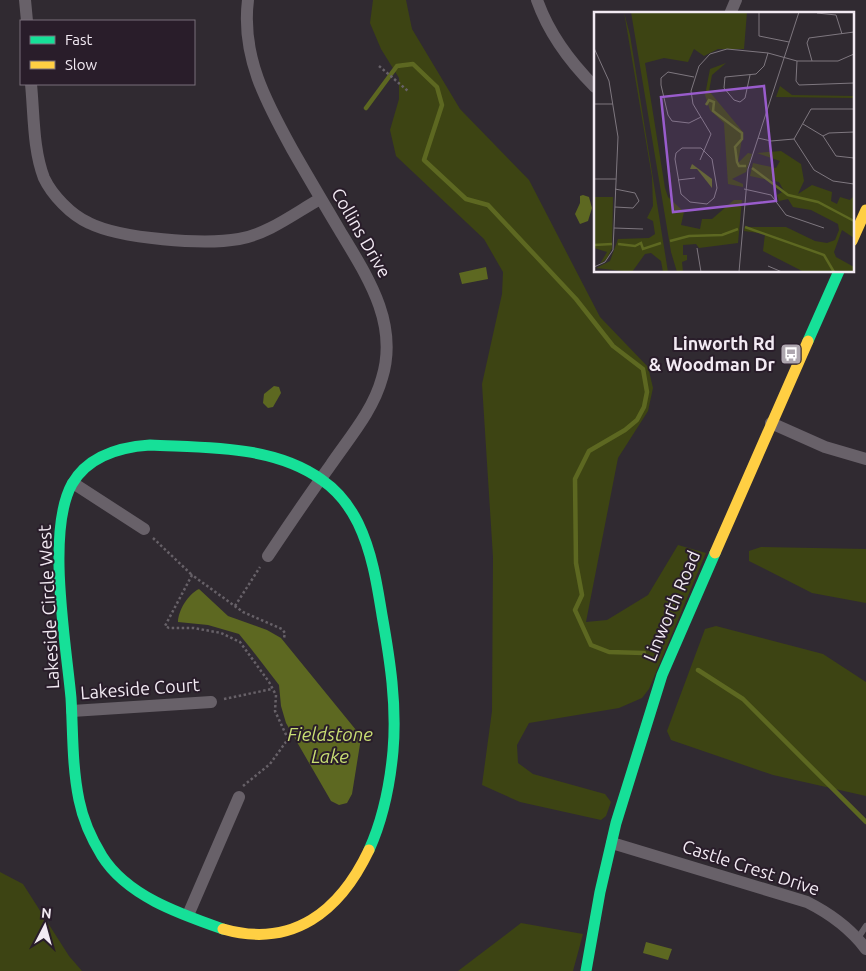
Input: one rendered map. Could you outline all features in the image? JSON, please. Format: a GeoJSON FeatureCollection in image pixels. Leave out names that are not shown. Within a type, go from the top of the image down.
{"type":"FeatureCollection","features":[{"type":"Feature","properties":{"kind":"street"},"geometry":{"type":"LineString","coordinates":[[25,0],[27,20]]}},
{"type":"Feature","properties":{"kind":"street","name":"Collins Drive"},"geometry":{"type":"LineString","coordinates":[[248,0],[247,14],[250,54],[259,86],[320,199],[367,276],[378,299],[386,325],[387,351],[382,378],[370,406],[268,556]]}},
{"type":"Feature","properties":{"kind":"street"},"geometry":{"type":"LineString","coordinates":[[537,0],[554,36],[569,60],[594,86]]}},
{"type":"Feature","properties":{"kind":"street"},"geometry":{"type":"LineString","coordinates":[[731,12],[736,0]]}},
{"type":"Feature","properties":{"kind":"street"},"geometry":{"type":"LineString","coordinates":[[31,85],[39,161],[45,179],[57,197],[89,224],[129,234],[169,239],[240,239],[267,229],[320,199]]}},
{"type":"Feature","properties":{"kind":"street"},"geometry":{"type":"LineString","coordinates":[[854,236],[866,210]]}},
{"type":"Feature","properties":{"kind":"street","name":"Linworth Road"},"geometry":{"type":"LineString","coordinates":[[586,971],[600,892],[612,843],[641,736],[662,675],[839,272]]}},
{"type":"Feature","properties":{"kind":"street"},"geometry":{"type":"LineString","coordinates":[[771,423],[825,447],[866,459]]}},
{"type":"Feature","properties":{"kind":"street","name":"Lakeside Circle West"},"geometry":{"type":"LineString","coordinates":[[150,445],[260,455],[292,464],[321,479],[337,493],[361,526],[373,564],[386,636],[391,688],[393,752],[383,806],[374,834],[350,886],[328,910],[307,924],[289,932],[249,935],[228,932],[150,898],[119,877],[97,850],[84,823],[75,783],[72,711],[59,533],[64,502],[73,483],[93,461],[106,452],[120,448],[150,445]]}},
{"type":"Feature","properties":{"kind":"street"},"geometry":{"type":"LineString","coordinates":[[73,483],[144,529]]}},
{"type":"Feature","properties":{"kind":"street","name":"Lakeside Court"},"geometry":{"type":"LineString","coordinates":[[72,711],[211,702]]}},
{"type":"Feature","properties":{"kind":"street"},"geometry":{"type":"LineString","coordinates":[[188,915],[239,797]]}},
{"type":"Feature","properties":{"kind":"street","name":"Castle Crest Drive"},"geometry":{"type":"LineString","coordinates":[[612,843],[807,902],[831,914],[858,938],[866,949]]}},
{"type":"Feature","properties":{"kind":"lane"},"geometry":{"type":"LineString","coordinates":[[858,938],[866,926]]}},
{"type":"Feature","properties":{"kind":"path"},"geometry":{"type":"LineString","coordinates":[[379,66],[408,91]]}},
{"type":"Feature","properties":{"kind":"path"},"geometry":{"type":"LineString","coordinates":[[144,529],[192,575],[235,606],[282,628],[285,634],[284,638]]}},
{"type":"Feature","properties":{"kind":"path"},"geometry":{"type":"LineString","coordinates":[[235,606],[268,556]]}},
{"type":"Feature","properties":{"kind":"path"},"geometry":{"type":"LineString","coordinates":[[192,575],[165,626],[169,628],[194,628],[221,633],[240,642],[269,682],[276,695],[275,711],[278,722],[288,739],[270,764],[244,785],[239,797]]}},
{"type":"Feature","properties":{"kind":"path"},"geometry":{"type":"LineString","coordinates":[[211,702],[272,689]]}},
{"type":"Feature","properties":{"kind":"shaded area"},"geometry":{"type":"Polygon","coordinates":[[[373,0],[406,0],[412,29],[460,109],[529,180],[600,317],[648,367],[653,388],[648,411],[618,458],[586,622],[607,620],[648,595],[678,545],[706,553],[649,689],[642,698],[619,708],[529,723],[517,745],[518,763],[533,774],[605,794],[611,802],[606,816],[601,820],[520,802],[482,785],[492,711],[493,557],[482,384],[502,294],[503,272],[484,239],[396,156],[390,130],[399,99],[399,78],[381,49],[370,23],[373,0]]]}},
{"type":"Feature","properties":{"kind":"shaded area"},"geometry":{"type":"Polygon","coordinates":[[[761,547],[866,549],[866,603],[812,593],[749,561],[749,551],[761,547]]]}},
{"type":"Feature","properties":{"kind":"shaded area"},"geometry":{"type":"Polygon","coordinates":[[[716,626],[823,654],[866,682],[866,796],[773,775],[671,740],[667,731],[705,629],[716,626]]]}},
{"type":"Feature","properties":{"kind":"shaded area"},"geometry":{"type":"Polygon","coordinates":[[[0,872],[23,884],[69,956],[82,971],[0,971],[0,872]]]}},
{"type":"Feature","properties":{"kind":"shaded area"},"geometry":{"type":"Polygon","coordinates":[[[521,923],[583,934],[573,971],[458,971],[521,923]]]}},
{"type":"Feature","properties":{"kind":"water"},"geometry":{"type":"Polygon","coordinates":[[[580,196],[589,197],[592,208],[588,221],[580,224],[575,214],[580,203],[580,196]]]}},
{"type":"Feature","properties":{"kind":"water"},"geometry":{"type":"Polygon","coordinates":[[[486,267],[488,279],[462,284],[459,273],[486,267]]]}},
{"type":"Feature","properties":{"kind":"water"},"geometry":{"type":"Polygon","coordinates":[[[274,386],[279,387],[281,393],[273,407],[268,408],[263,403],[264,394],[274,386]]]}},
{"type":"Feature","properties":{"kind":"water","name":"Fieldstone Lake"},"geometry":{"type":"Polygon","coordinates":[[[199,589],[228,616],[267,630],[281,638],[356,730],[361,738],[352,794],[347,803],[339,805],[331,801],[286,723],[281,706],[279,685],[239,634],[208,625],[178,622],[184,603],[199,589]]]}},
{"type":"Feature","properties":{"kind":"water"},"geometry":{"type":"Polygon","coordinates":[[[646,942],[672,949],[668,960],[643,953],[646,942]]]}},
{"type":"Feature","properties":{"kind":"waterway"},"geometry":{"type":"LineString","coordinates":[[366,108],[397,66],[413,64],[437,87],[442,105],[424,160],[466,199],[488,205],[576,299],[613,346],[643,369],[647,392],[644,407],[637,420],[625,430],[589,451],[575,479],[576,563],[582,595],[575,610],[591,645],[609,652],[644,653]]}},
{"type":"Feature","properties":{"kind":"waterway"},"geometry":{"type":"LineString","coordinates":[[698,670],[743,699],[866,822]]}},
{"type":"Feature","properties":{"kind":"traffic: fast"},"geometry":{"type":"LineString","coordinates":[[808,341],[839,272]]}},
{"type":"Feature","properties":{"kind":"traffic: fast"},"geometry":{"type":"LineString","coordinates":[[150,445],[239,450],[283,460],[328,484],[355,517],[367,545],[376,580],[388,649],[394,717],[390,776],[382,814],[369,850]]}},
{"type":"Feature","properties":{"kind":"traffic: fast"},"geometry":{"type":"LineString","coordinates":[[150,445],[116,451],[87,466],[72,484],[64,504],[60,530],[60,588],[71,698],[77,787],[81,807],[94,842],[102,856],[125,882],[140,893],[172,910],[223,929]]}},
{"type":"Feature","properties":{"kind":"traffic: fast"},"geometry":{"type":"LineString","coordinates":[[586,971],[600,892],[616,823],[662,675],[715,553]]}},
{"type":"Feature","properties":{"kind":"traffic: slow"},"geometry":{"type":"LineString","coordinates":[[854,237],[866,210]]}},
{"type":"Feature","properties":{"kind":"traffic: slow"},"geometry":{"type":"LineString","coordinates":[[715,553],[808,341]]}},
{"type":"Feature","properties":{"kind":"traffic: slow"},"geometry":{"type":"LineString","coordinates":[[223,929],[248,934],[271,934],[292,929],[311,920],[329,907],[344,891],[369,850]]}},
{"type":"Feature","properties":{"kind":"place","name":"Linworth Rd & Woodman Dr"},"geometry":{"type":"Point","coordinates":[791,354]}}]}
